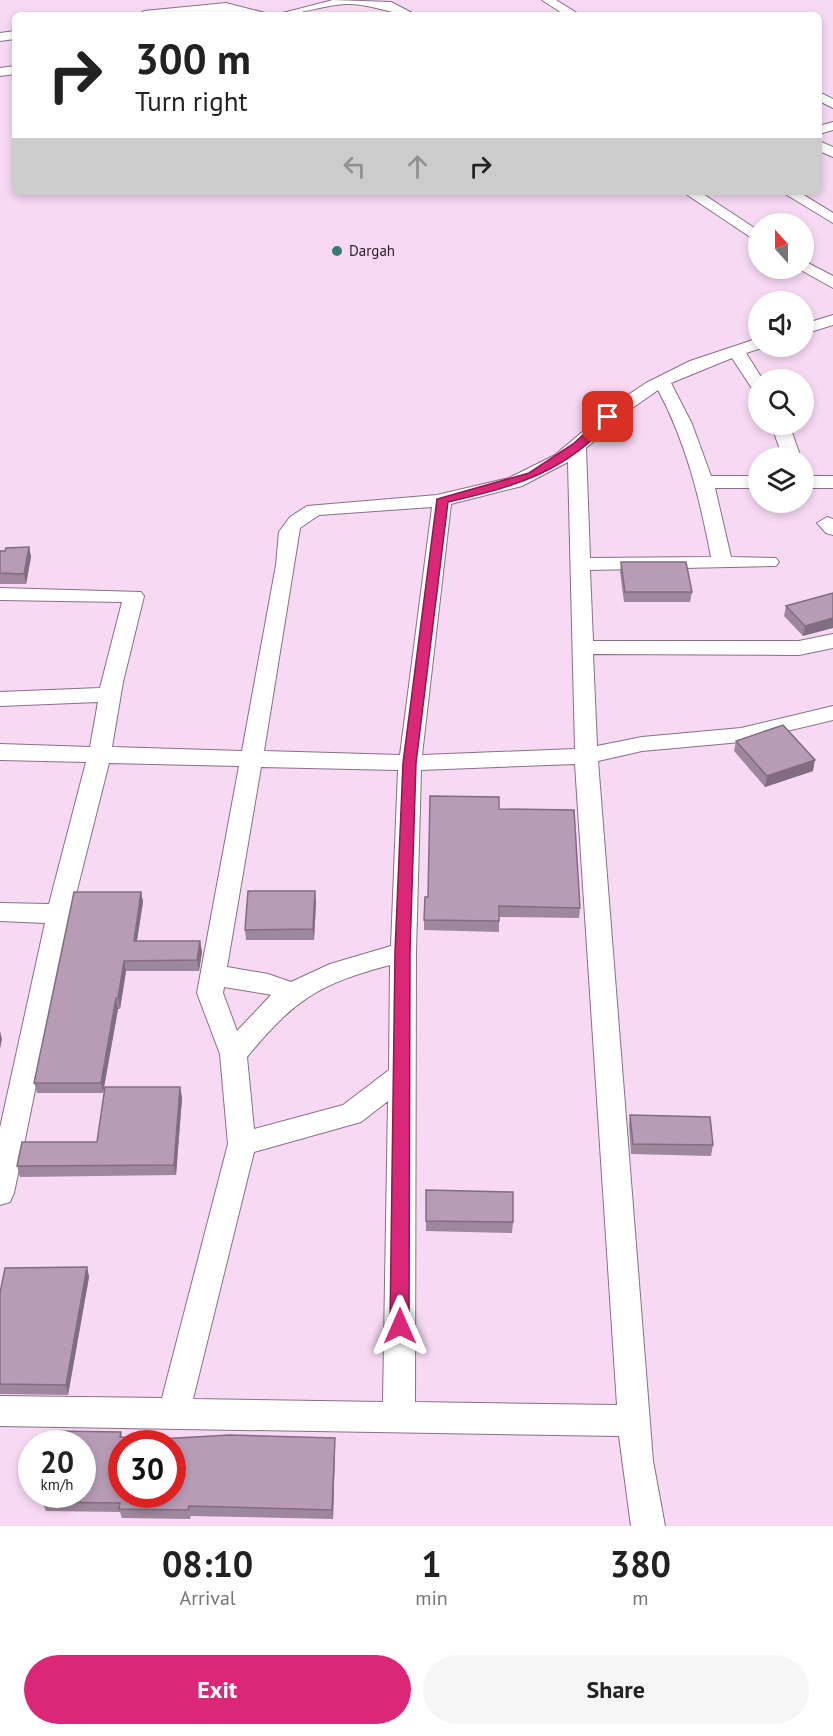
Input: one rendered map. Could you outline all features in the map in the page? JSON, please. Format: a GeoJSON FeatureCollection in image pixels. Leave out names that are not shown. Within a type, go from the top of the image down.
{"type":"FeatureCollection","features":[{"type":"Feature","properties":{"kind":"street"},"geometry":{"type":"LineString","coordinates":[[548,0],[569,12]]}},
{"type":"Feature","properties":{"kind":"street"},"geometry":{"type":"LineString","coordinates":[[313,12],[341,1],[377,2],[404,12]]}},
{"type":"Feature","properties":{"kind":"street"},"geometry":{"type":"LineString","coordinates":[[172,12],[238,5],[258,12]]}},
{"type":"Feature","properties":{"kind":"street"},"geometry":{"type":"LineString","coordinates":[[211,12],[238,5]]}},
{"type":"Feature","properties":{"kind":"street"},"geometry":{"type":"LineString","coordinates":[[694,195],[748,231]]}},
{"type":"Feature","properties":{"kind":"street"},"geometry":{"type":"LineString","coordinates":[[794,195],[833,219]]}},
{"type":"Feature","properties":{"kind":"street"},"geometry":{"type":"LineString","coordinates":[[814,268],[833,266]]}},
{"type":"Feature","properties":{"kind":"street"},"geometry":{"type":"LineString","coordinates":[[814,272],[833,283]]}},
{"type":"Feature","properties":{"kind":"street"},"geometry":{"type":"LineString","coordinates":[[814,326],[833,320]]}},
{"type":"Feature","properties":{"kind":"street"},"geometry":{"type":"LineString","coordinates":[[174,1412],[242,1144],[233,1054],[210,993],[286,565],[287,531],[299,517],[314,510],[442,499],[501,486],[532,475],[577,447],[608,417],[661,381],[675,373],[748,347]]}},
{"type":"Feature","properties":{"kind":"street"},"geometry":{"type":"LineString","coordinates":[[736,351],[748,369]]}},
{"type":"Feature","properties":{"kind":"street"},"geometry":{"type":"LineString","coordinates":[[661,381],[678,409],[705,483],[722,562]]}},
{"type":"Feature","properties":{"kind":"street"},"geometry":{"type":"LineString","coordinates":[[577,447],[586,756],[634,1421],[648,1526]]}},
{"type":"Feature","properties":{"kind":"street"},"geometry":{"type":"LineString","coordinates":[[705,483],[748,482]]}},
{"type":"Feature","properties":{"kind":"street"},"geometry":{"type":"LineString","coordinates":[[814,482],[833,482]]}},
{"type":"Feature","properties":{"kind":"street"},"geometry":{"type":"LineString","coordinates":[[399,1417],[403,952],[410,763],[442,499]]}},
{"type":"Feature","properties":{"kind":"street"},"geometry":{"type":"LineString","coordinates":[[579,564],[769,562]]}},
{"type":"Feature","properties":{"kind":"street"},"geometry":{"type":"LineString","coordinates":[[0,594],[134,596],[110,695],[100,753],[59,914],[0,1193]]}},
{"type":"Feature","properties":{"kind":"street"},"geometry":{"type":"LineString","coordinates":[[582,647],[799,648],[833,641]]}},
{"type":"Feature","properties":{"kind":"street"},"geometry":{"type":"LineString","coordinates":[[0,699],[110,695]]}},
{"type":"Feature","properties":{"kind":"street"},"geometry":{"type":"LineString","coordinates":[[0,752],[410,763],[586,756],[642,744],[741,735],[833,713]]}},
{"type":"Feature","properties":{"kind":"street"},"geometry":{"type":"LineString","coordinates":[[0,912],[59,914]]}},
{"type":"Feature","properties":{"kind":"street"},"geometry":{"type":"LineString","coordinates":[[233,1054],[279,1003],[306,985],[350,966],[403,952]]}},
{"type":"Feature","properties":{"kind":"street"},"geometry":{"type":"LineString","coordinates":[[213,975],[268,984],[294,993]]}},
{"type":"Feature","properties":{"kind":"street"},"geometry":{"type":"LineString","coordinates":[[242,1144],[351,1114],[401,1076]]}},
{"type":"Feature","properties":{"kind":"street"},"geometry":{"type":"LineString","coordinates":[[0,1411],[634,1421]]}},
{"type":"Feature","properties":{"kind":"building"},"geometry":{"type":"Polygon","coordinates":[[[29,547],[24,574],[0,573],[0,551],[5,551],[6,548],[29,547]]]}},
{"type":"Feature","properties":{"kind":"building"},"geometry":{"type":"Polygon","coordinates":[[[621,562],[686,562],[692,592],[625,592],[621,562]]]}},
{"type":"Feature","properties":{"kind":"building"},"geometry":{"type":"Polygon","coordinates":[[[833,593],[833,618],[805,626],[786,606],[833,593]]]}},
{"type":"Feature","properties":{"kind":"building"},"geometry":{"type":"Polygon","coordinates":[[[783,725],[815,760],[767,776],[736,741],[783,725]]]}},
{"type":"Feature","properties":{"kind":"building"},"geometry":{"type":"Polygon","coordinates":[[[430,796],[499,797],[499,809],[574,810],[580,908],[499,906],[499,921],[424,920],[425,897],[428,897],[430,796]]]}},
{"type":"Feature","properties":{"kind":"building"},"geometry":{"type":"Polygon","coordinates":[[[248,891],[315,891],[313,929],[245,930],[248,891]]]}},
{"type":"Feature","properties":{"kind":"building"},"geometry":{"type":"Polygon","coordinates":[[[74,892],[141,892],[134,941],[200,941],[197,960],[124,961],[101,1083],[34,1083],[74,892]]]}},
{"type":"Feature","properties":{"kind":"building"},"geometry":{"type":"Polygon","coordinates":[[[105,1087],[180,1087],[174,1165],[17,1166],[22,1142],[97,1142],[105,1087]]]}},
{"type":"Feature","properties":{"kind":"building"},"geometry":{"type":"Polygon","coordinates":[[[630,1115],[710,1117],[713,1145],[633,1144],[630,1115]]]}},
{"type":"Feature","properties":{"kind":"building"},"geometry":{"type":"Polygon","coordinates":[[[426,1190],[513,1192],[513,1222],[426,1221],[426,1190]]]}},
{"type":"Feature","properties":{"kind":"building"},"geometry":{"type":"Polygon","coordinates":[[[87,1267],[66,1385],[0,1384],[0,1293],[5,1268],[87,1267]]]}},
{"type":"Feature","properties":{"kind":"building"},"geometry":{"type":"Polygon","coordinates":[[[96,1432],[108,1432],[108,1503],[96,1503],[96,1432]]]}},
{"type":"Feature","properties":{"kind":"building"},"geometry":{"type":"Polygon","coordinates":[[[230,1435],[335,1438],[332,1510],[189,1506],[188,1510],[119,1509],[186,1508],[186,1437],[230,1435]]]}},
{"type":"Feature","properties":{"kind":"place","name":"Dargah"},"geometry":{"type":"Point","coordinates":[337,251]}},
{"type":"Feature","properties":{"kind":"route"},"geometry":{"type":"LineString","coordinates":[[400,1326],[403,952],[410,763],[442,499],[501,486],[532,475],[577,447],[608,417]]}}]}
